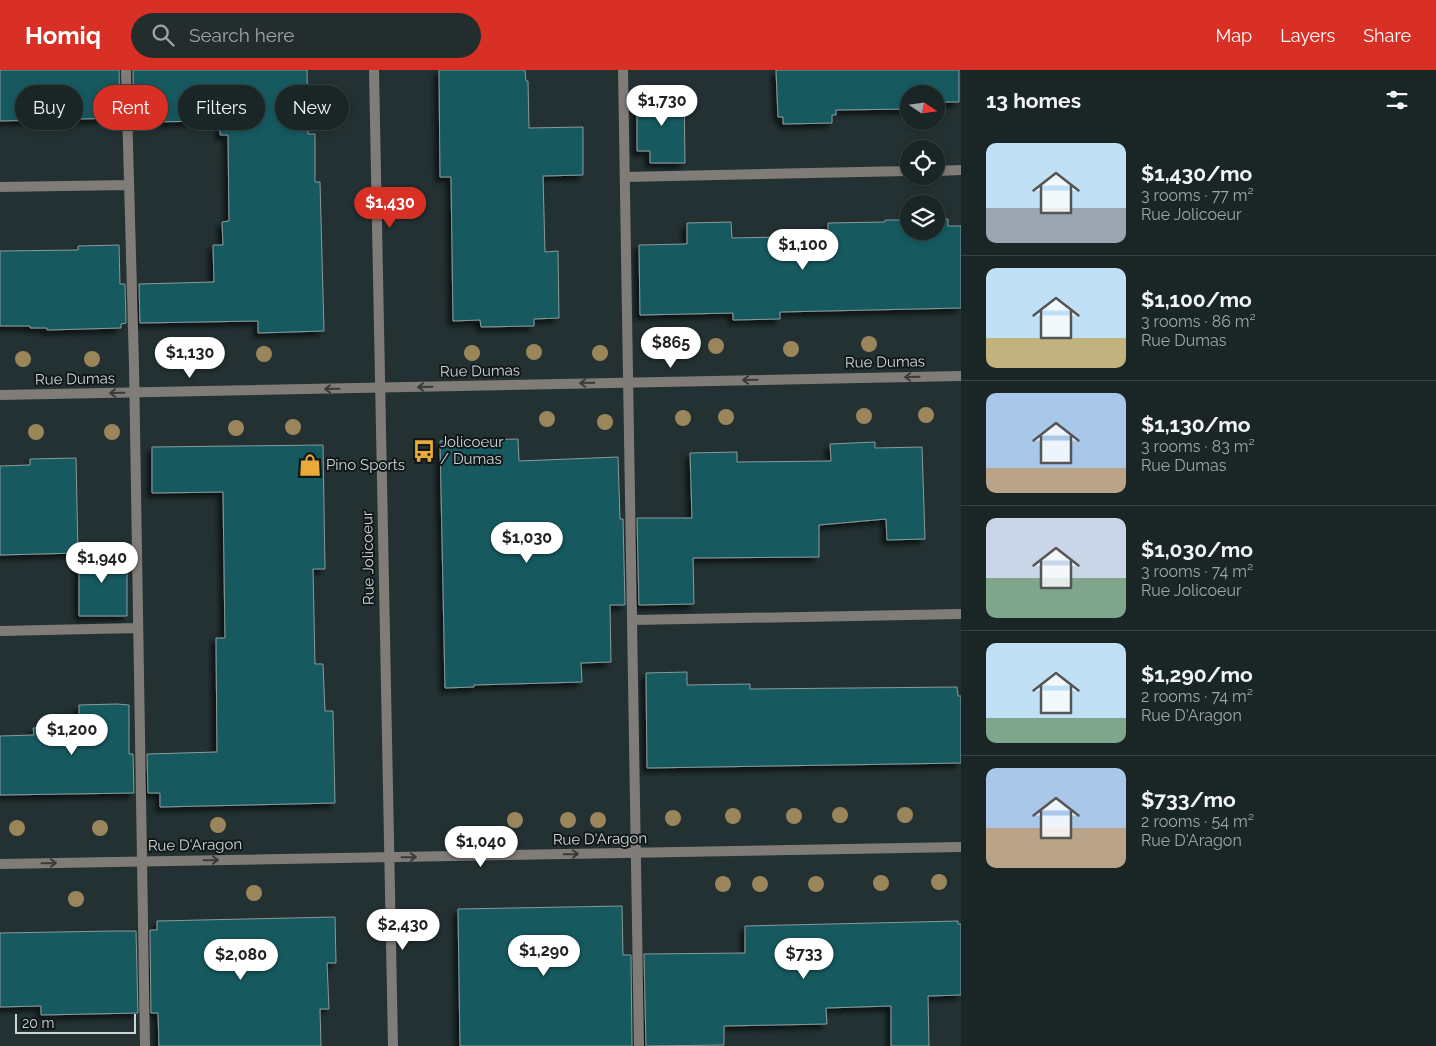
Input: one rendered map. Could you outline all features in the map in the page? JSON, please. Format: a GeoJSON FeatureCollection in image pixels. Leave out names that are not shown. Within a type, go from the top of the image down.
{"type":"FeatureCollection","features":[{"type":"Feature","properties":{"kind":"street"},"geometry":{"type":"LineString","coordinates":[[126,70],[134,393],[145,1046]]}},
{"type":"Feature","properties":{"kind":"street","name":"Rue Jolicoeur"},"geometry":{"type":"LineString","coordinates":[[374,70],[393,1046]]}},
{"type":"Feature","properties":{"kind":"street"},"geometry":{"type":"LineString","coordinates":[[623,70],[639,1046]]}},
{"type":"Feature","properties":{"kind":"street"},"geometry":{"type":"LineString","coordinates":[[945,171],[961,170]]}},
{"type":"Feature","properties":{"kind":"street"},"geometry":{"type":"LineString","coordinates":[[625,177],[900,171]]}},
{"type":"Feature","properties":{"kind":"street"},"geometry":{"type":"LineString","coordinates":[[0,187],[129,184]]}},
{"type":"Feature","properties":{"kind":"street","name":"Rue Dumas"},"geometry":{"type":"LineString","coordinates":[[0,395],[961,376]]}},
{"type":"Feature","properties":{"kind":"street"},"geometry":{"type":"LineString","coordinates":[[632,620],[961,614]]}},
{"type":"Feature","properties":{"kind":"street"},"geometry":{"type":"LineString","coordinates":[[0,630],[138,628]]}},
{"type":"Feature","properties":{"kind":"street","name":"Rue D'Aragon"},"geometry":{"type":"LineString","coordinates":[[0,864],[961,847]]}},
{"type":"Feature","properties":{"kind":"building"},"geometry":{"type":"Polygon","coordinates":[[[0,70],[119,70],[119,85],[93,85],[93,119],[83,119],[83,85],[15,85],[15,121],[0,121],[0,70]]]}},
{"type":"Feature","properties":{"kind":"building"},"geometry":{"type":"Polygon","coordinates":[[[133,70],[307,70],[307,85],[275,85],[275,130],[308,130],[308,134],[315,134],[315,182],[320,182],[324,331],[258,333],[258,321],[140,323],[139,284],[214,282],[213,245],[223,245],[222,222],[229,221],[228,135],[220,135],[220,130],[265,130],[265,85],[178,85],[178,122],[168,122],[168,85],[133,85],[133,70]]]}},
{"type":"Feature","properties":{"kind":"building"},"geometry":{"type":"Polygon","coordinates":[[[439,70],[525,70],[526,81],[528,81],[529,128],[583,127],[583,175],[543,176],[545,252],[558,251],[559,318],[534,319],[534,326],[481,327],[480,320],[453,321],[451,177],[440,177],[439,70]]]}},
{"type":"Feature","properties":{"kind":"building"},"geometry":{"type":"Polygon","coordinates":[[[776,70],[959,70],[959,102],[945,102],[945,85],[900,85],[900,109],[836,110],[836,115],[832,115],[832,123],[783,124],[783,117],[778,117],[776,70]]]}},
{"type":"Feature","properties":{"kind":"building"},"geometry":{"type":"Polygon","coordinates":[[[684,93],[685,163],[650,163],[650,151],[637,151],[637,94],[684,93]]]}},
{"type":"Feature","properties":{"kind":"building"},"geometry":{"type":"Polygon","coordinates":[[[945,219],[948,219],[948,226],[961,226],[961,308],[780,312],[780,319],[733,320],[733,313],[640,315],[639,245],[687,244],[687,223],[731,222],[732,238],[828,236],[828,223],[885,222],[885,220],[900,220],[900,240],[945,240],[945,219]]]}},
{"type":"Feature","properties":{"kind":"building"},"geometry":{"type":"Polygon","coordinates":[[[119,245],[120,284],[125,284],[126,323],[121,324],[121,328],[47,330],[47,328],[30,328],[30,326],[0,326],[0,251],[78,250],[78,246],[119,245]]]}},
{"type":"Feature","properties":{"kind":"building"},"geometry":{"type":"Polygon","coordinates":[[[518,439],[519,461],[618,457],[620,519],[623,519],[625,605],[610,605],[611,662],[581,663],[582,682],[474,685],[474,687],[445,688],[440,441],[518,439]]]}},
{"type":"Feature","properties":{"kind":"building"},"geometry":{"type":"Polygon","coordinates":[[[875,442],[875,448],[922,447],[925,539],[887,540],[886,519],[819,525],[819,557],[693,558],[694,604],[639,605],[637,518],[692,518],[690,453],[737,452],[737,462],[831,461],[830,444],[875,442]]]}},
{"type":"Feature","properties":{"kind":"building"},"geometry":{"type":"Polygon","coordinates":[[[323,445],[325,569],[313,569],[315,664],[323,664],[325,711],[333,711],[335,803],[160,807],[160,793],[148,793],[147,754],[217,752],[216,638],[225,638],[223,492],[152,493],[152,447],[323,445]]]}},
{"type":"Feature","properties":{"kind":"building"},"geometry":{"type":"Polygon","coordinates":[[[76,458],[78,553],[0,555],[0,466],[30,465],[30,459],[76,458]]]}},
{"type":"Feature","properties":{"kind":"building"},"geometry":{"type":"Polygon","coordinates":[[[79,550],[113,550],[113,561],[127,561],[127,616],[79,616],[79,550]]]}},
{"type":"Feature","properties":{"kind":"building"},"geometry":{"type":"Polygon","coordinates":[[[687,672],[687,685],[750,684],[750,689],[957,687],[958,696],[961,696],[961,763],[647,768],[646,673],[687,672]]]}},
{"type":"Feature","properties":{"kind":"building"},"geometry":{"type":"Polygon","coordinates":[[[79,705],[129,705],[129,754],[133,754],[134,793],[0,795],[0,736],[34,735],[33,728],[79,727],[79,705]]]}},
{"type":"Feature","properties":{"kind":"building"},"geometry":{"type":"Polygon","coordinates":[[[622,906],[623,955],[631,955],[632,1046],[460,1046],[458,909],[622,906]]]}},
{"type":"Feature","properties":{"kind":"building"},"geometry":{"type":"Polygon","coordinates":[[[335,917],[336,963],[327,963],[329,1009],[320,1009],[321,1046],[159,1046],[158,1013],[151,1013],[150,930],[157,930],[157,921],[335,917]]]}},
{"type":"Feature","properties":{"kind":"building"},"geometry":{"type":"Polygon","coordinates":[[[958,921],[958,924],[961,924],[961,995],[928,996],[929,1046],[891,1046],[891,1006],[826,1008],[827,1024],[724,1026],[724,1045],[646,1046],[644,954],[745,953],[745,926],[958,921]]]}},
{"type":"Feature","properties":{"kind":"building"},"geometry":{"type":"Polygon","coordinates":[[[136,931],[138,1013],[41,1015],[41,1006],[0,1007],[0,933],[136,931]]]}},
{"type":"Feature","properties":{"kind":"place","name":"Jolicoeur / Dumas"},"geometry":{"type":"Point","coordinates":[424,451]}},
{"type":"Feature","properties":{"kind":"place","name":"Pino Sports"},"geometry":{"type":"Point","coordinates":[310,465]}}]}
